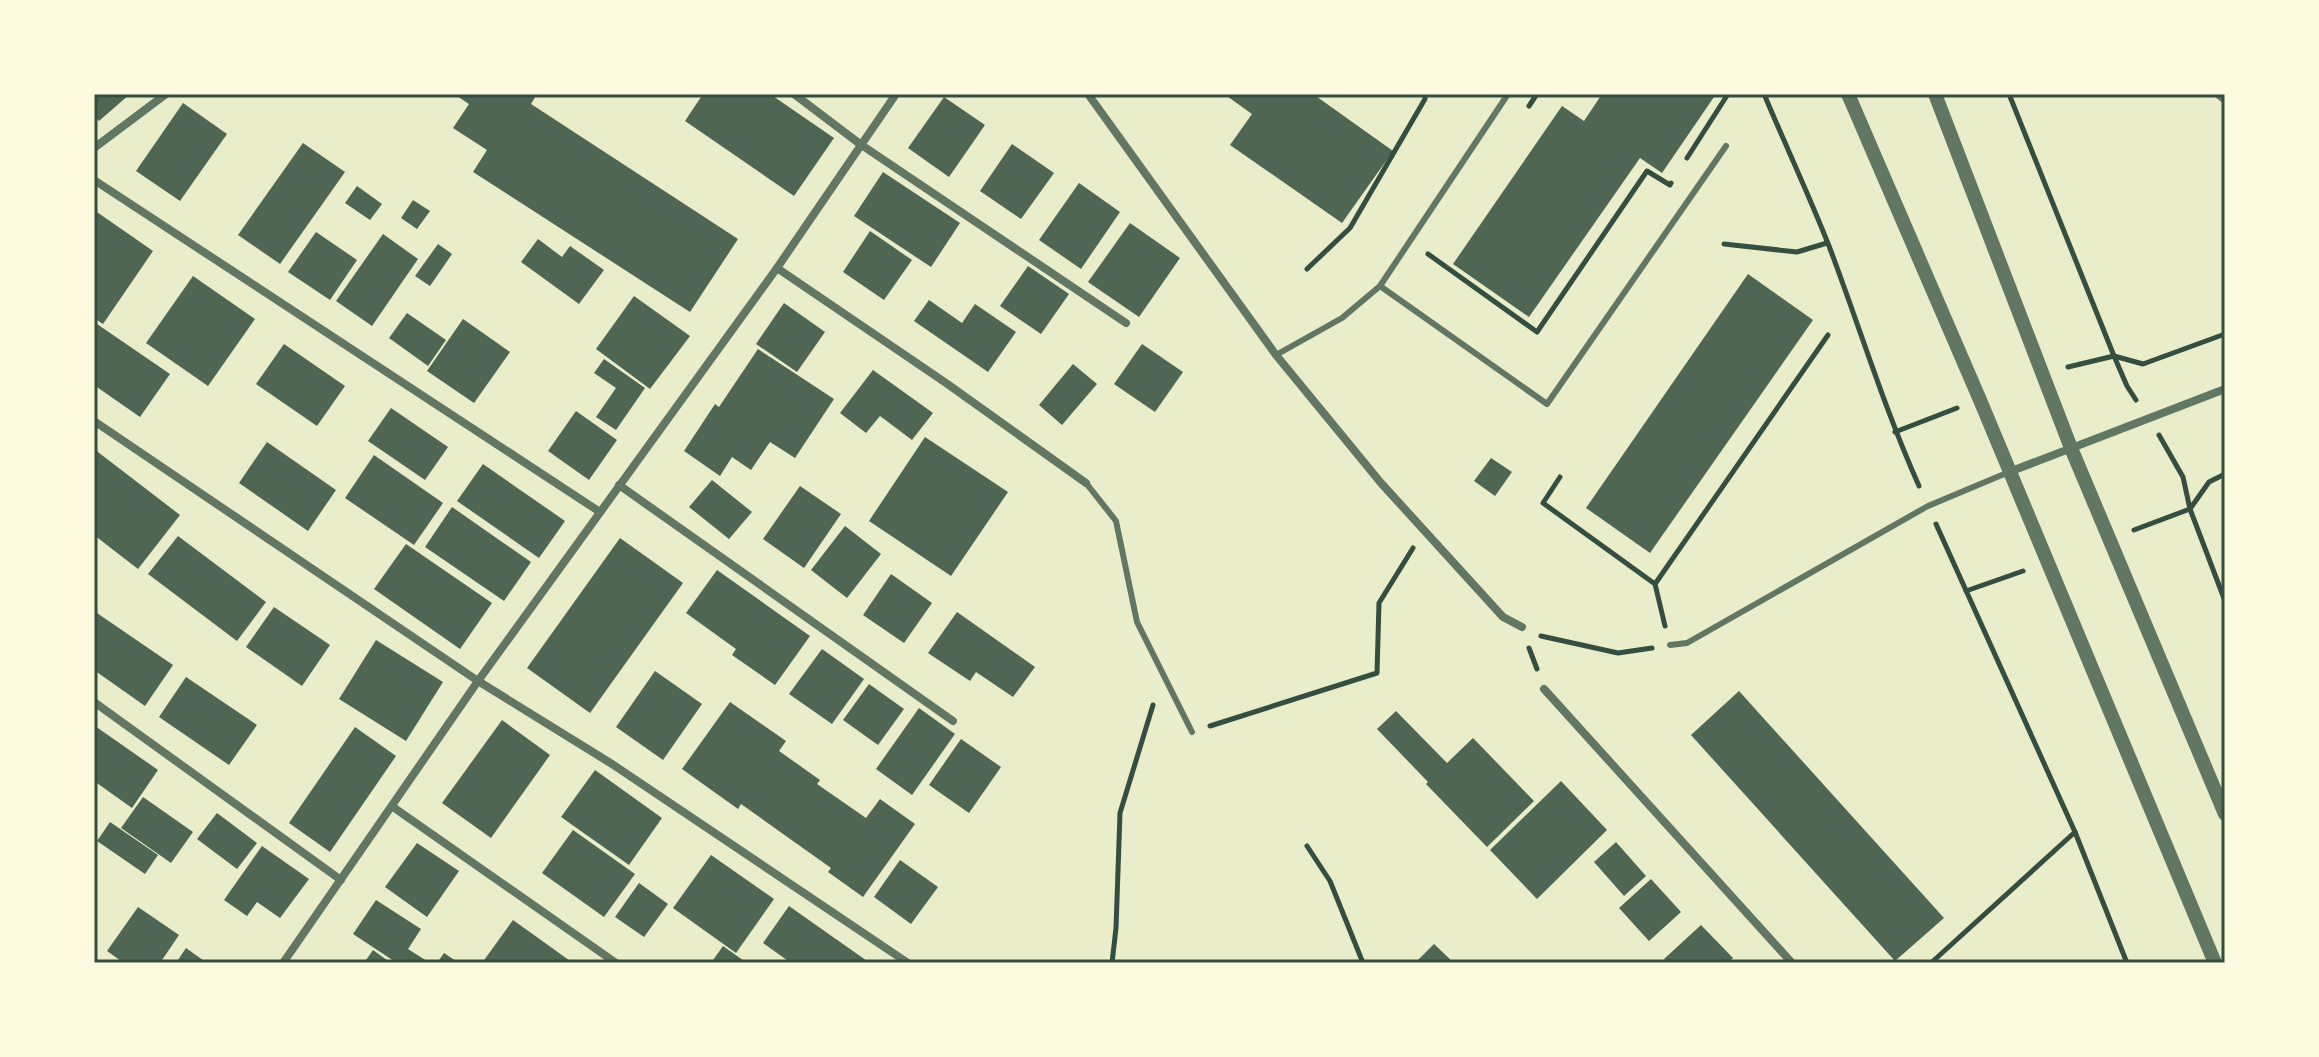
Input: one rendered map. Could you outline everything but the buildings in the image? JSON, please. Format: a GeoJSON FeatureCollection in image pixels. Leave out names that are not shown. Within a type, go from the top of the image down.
{"type":"FeatureCollection","features":[{"type":"Feature","properties":{"kind":"street"},"geometry":{"type":"LineString","coordinates":[[94,148],[166,94]]}},
{"type":"Feature","properties":{"kind":"street"},"geometry":{"type":"LineString","coordinates":[[794,94],[860,144],[1126,323]]}},
{"type":"Feature","properties":{"kind":"street"},"geometry":{"type":"LineString","coordinates":[[283,963],[478,681],[777,268],[896,94]]}},
{"type":"Feature","properties":{"kind":"street"},"geometry":{"type":"LineString","coordinates":[[1088,94],[1276,355],[1381,483],[1503,617],[1522,627]]}},
{"type":"Feature","properties":{"kind":"street"},"geometry":{"type":"LineString","coordinates":[[1848,94],[2215,963]]}},
{"type":"Feature","properties":{"kind":"street"},"geometry":{"type":"LineString","coordinates":[[1935,94],[2108,541],[2225,814]]}},
{"type":"Feature","properties":{"kind":"street"},"geometry":{"type":"LineString","coordinates":[[94,180],[600,512]]}},
{"type":"Feature","properties":{"kind":"street"},"geometry":{"type":"LineString","coordinates":[[777,268],[1086,483]]}},
{"type":"Feature","properties":{"kind":"street"},"geometry":{"type":"LineString","coordinates":[[2009,472],[2225,389]]}},
{"type":"Feature","properties":{"kind":"street"},"geometry":{"type":"LineString","coordinates":[[94,421],[478,681],[612,764],[908,963]]}},
{"type":"Feature","properties":{"kind":"street"},"geometry":{"type":"LineString","coordinates":[[619,485],[953,721]]}},
{"type":"Feature","properties":{"kind":"street"},"geometry":{"type":"LineString","coordinates":[[1544,689],[1792,963]]}},
{"type":"Feature","properties":{"kind":"street"},"geometry":{"type":"LineString","coordinates":[[94,702],[341,880]]}},
{"type":"Feature","properties":{"kind":"street"},"geometry":{"type":"LineString","coordinates":[[393,807],[616,963]]}},
{"type":"Feature","properties":{"kind":"lane"},"geometry":{"type":"LineString","coordinates":[[1276,355],[1342,318],[1380,286],[1508,94]]}},
{"type":"Feature","properties":{"kind":"lane"},"geometry":{"type":"LineString","coordinates":[[2216,94],[2225,101]]}},
{"type":"Feature","properties":{"kind":"lane"},"geometry":{"type":"LineString","coordinates":[[1380,286],[1547,404],[1726,146]]}},
{"type":"Feature","properties":{"kind":"lane"},"geometry":{"type":"LineString","coordinates":[[1670,645],[1687,643],[1928,506],[2009,472]]}},
{"type":"Feature","properties":{"kind":"lane"},"geometry":{"type":"LineString","coordinates":[[1086,483],[1116,521],[1137,622],[1192,732]]}},
{"type":"Feature","properties":{"kind":"path"},"geometry":{"type":"LineString","coordinates":[[1307,269],[1350,228],[1425,99],[1425,94]]}},
{"type":"Feature","properties":{"kind":"path"},"geometry":{"type":"LineString","coordinates":[[1529,106],[1537,94]]}},
{"type":"Feature","properties":{"kind":"path"},"geometry":{"type":"LineString","coordinates":[[1686,159],[1728,94]]}},
{"type":"Feature","properties":{"kind":"path"},"geometry":{"type":"LineString","coordinates":[[1764,94],[1827,243],[1895,432],[2075,832],[2127,963]]}},
{"type":"Feature","properties":{"kind":"path"},"geometry":{"type":"LineString","coordinates":[[2009,94],[2127,386]]}},
{"type":"Feature","properties":{"kind":"path"},"geometry":{"type":"LineString","coordinates":[[1425,252],[1537,332],[1647,171],[1670,185],[1678,172]]}},
{"type":"Feature","properties":{"kind":"path"},"geometry":{"type":"LineString","coordinates":[[1724,244],[1797,252],[1827,243]]}},
{"type":"Feature","properties":{"kind":"path"},"geometry":{"type":"LineString","coordinates":[[2070,367],[2114,356],[2143,364],[2225,334]]}},
{"type":"Feature","properties":{"kind":"path"},"geometry":{"type":"LineString","coordinates":[[1655,584],[1828,335]]}},
{"type":"Feature","properties":{"kind":"path"},"geometry":{"type":"LineString","coordinates":[[1895,432],[1926,419]]}},
{"type":"Feature","properties":{"kind":"path"},"geometry":{"type":"LineString","coordinates":[[2108,541],[2190,509],[2209,482],[2225,474]]}},
{"type":"Feature","properties":{"kind":"path"},"geometry":{"type":"LineString","coordinates":[[1522,627],[1541,636],[1618,653],[1670,645],[1655,584],[1543,503],[1560,477]]}},
{"type":"Feature","properties":{"kind":"path"},"geometry":{"type":"LineString","coordinates":[[2183,477],[2190,509],[2225,601]]}},
{"type":"Feature","properties":{"kind":"path"},"geometry":{"type":"LineString","coordinates":[[1192,732],[1377,673],[1379,603],[1424,530]]}},
{"type":"Feature","properties":{"kind":"path"},"geometry":{"type":"LineString","coordinates":[[1966,591],[2047,563]]}},
{"type":"Feature","properties":{"kind":"path"},"geometry":{"type":"LineString","coordinates":[[1522,627],[1544,689]]}},
{"type":"Feature","properties":{"kind":"path"},"geometry":{"type":"LineString","coordinates":[[1112,963],[1120,813],[1163,673]]}},
{"type":"Feature","properties":{"kind":"path"},"geometry":{"type":"LineString","coordinates":[[1931,963],[2075,832]]}},
{"type":"Feature","properties":{"kind":"path"},"geometry":{"type":"LineString","coordinates":[[1307,846],[1330,881],[1363,963]]}}]}
